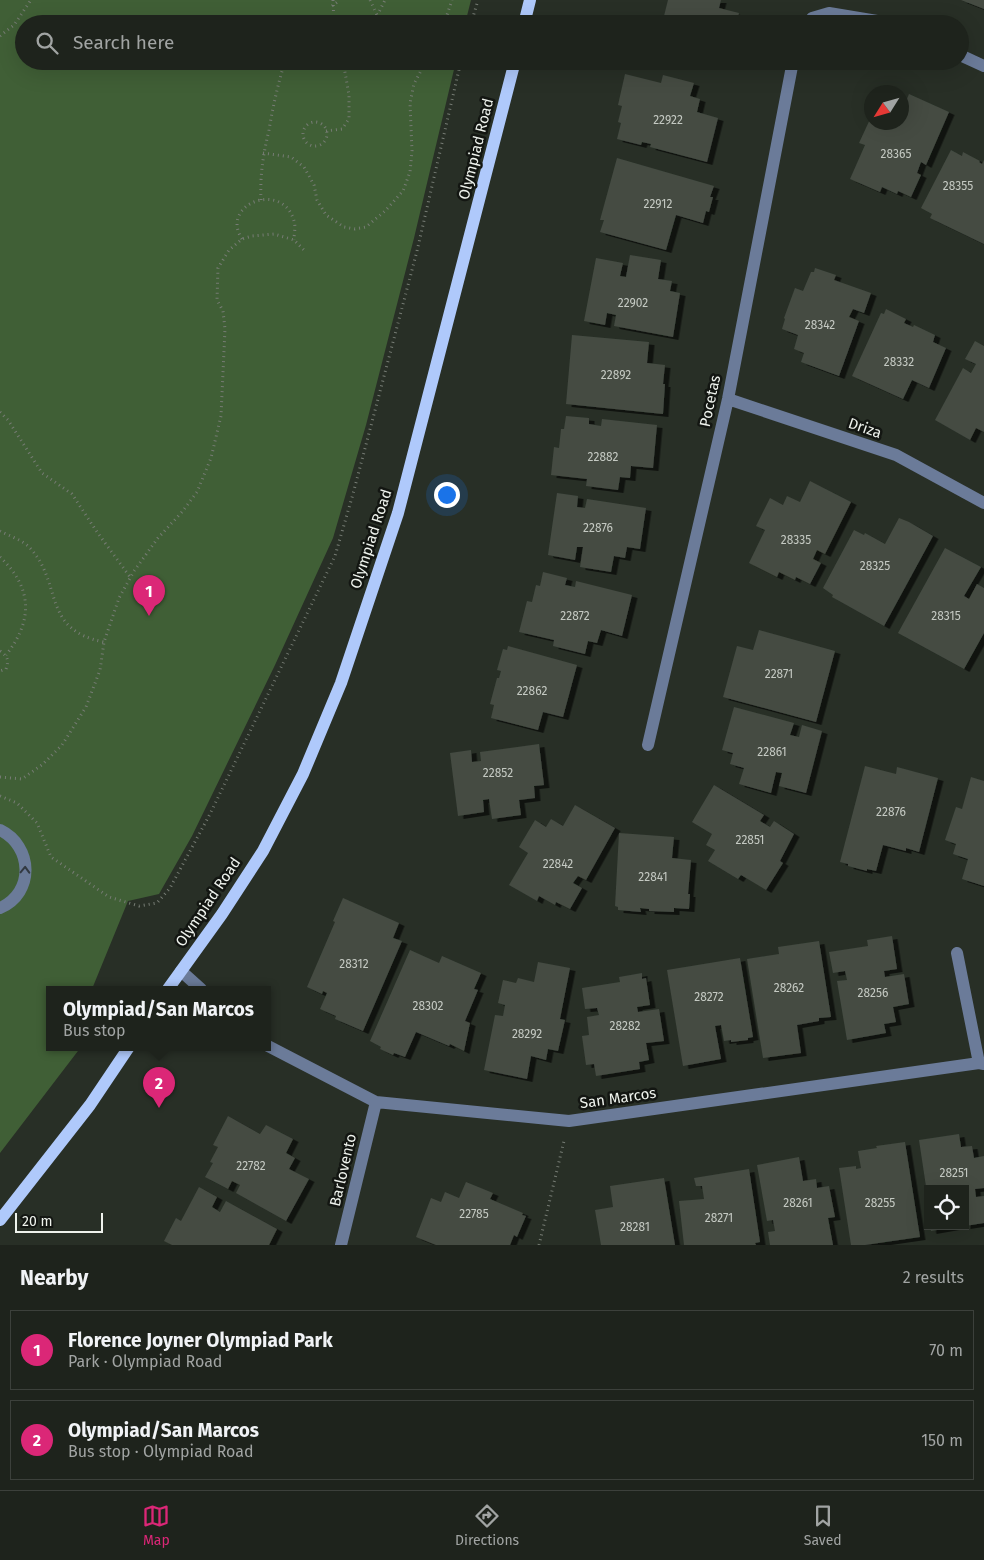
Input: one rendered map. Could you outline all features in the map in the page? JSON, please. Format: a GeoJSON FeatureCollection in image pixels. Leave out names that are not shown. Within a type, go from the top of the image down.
{"type":"FeatureCollection","features":[{"type":"Feature","properties":{"kind":"main road"},"geometry":{"type":"LineString","coordinates":[[526,15],[530,0]]}},
{"type":"Feature","properties":{"kind":"main road","name":"Olympiad Road"},"geometry":{"type":"LineString","coordinates":[[170,986],[222,914],[263,851],[304,774],[341,684],[398,513],[513,70]]}},
{"type":"Feature","properties":{"kind":"main road"},"geometry":{"type":"LineString","coordinates":[[0,1220],[90,1105],[126,1051]]}},
{"type":"Feature","properties":{"kind":"street"},"geometry":{"type":"LineString","coordinates":[[824,15],[829,13],[841,15]]}},
{"type":"Feature","properties":{"kind":"street"},"geometry":{"type":"LineString","coordinates":[[969,58],[984,66]]}},
{"type":"Feature","properties":{"kind":"street","name":"Pocetas"},"geometry":{"type":"LineString","coordinates":[[648,745],[728,399],[791,70]]}},
{"type":"Feature","properties":{"kind":"street","name":"Driza"},"geometry":{"type":"LineString","coordinates":[[728,399],[896,456],[984,503]]}},
{"type":"Feature","properties":{"kind":"street"},"geometry":{"type":"LineString","coordinates":[[0,830],[14,840],[22,850],[26,863],[22,888],[14,898],[0,908]]}},
{"type":"Feature","properties":{"kind":"street"},"geometry":{"type":"LineString","coordinates":[[957,953],[982,1064]]}},
{"type":"Feature","properties":{"kind":"street"},"geometry":{"type":"LineString","coordinates":[[180,971],[198,986]]}},
{"type":"Feature","properties":{"kind":"street","name":"San Marcos"},"geometry":{"type":"LineString","coordinates":[[271,1048],[376,1102],[568,1121],[982,1064]]}},
{"type":"Feature","properties":{"kind":"street","name":"Barlovento"},"geometry":{"type":"LineString","coordinates":[[341,1245],[376,1102]]}},
{"type":"Feature","properties":{"kind":"path"},"geometry":{"type":"LineString","coordinates":[[21,15],[31,0]]}},
{"type":"Feature","properties":{"kind":"path"},"geometry":{"type":"LineString","coordinates":[[332,0],[333,15]]}},
{"type":"Feature","properties":{"kind":"path"},"geometry":{"type":"LineString","coordinates":[[332,6],[340,0]]}},
{"type":"Feature","properties":{"kind":"path"},"geometry":{"type":"LineString","coordinates":[[370,0],[377,15]]}},
{"type":"Feature","properties":{"kind":"path"},"geometry":{"type":"LineString","coordinates":[[378,15],[385,0]]}},
{"type":"Feature","properties":{"kind":"path"},"geometry":{"type":"LineString","coordinates":[[447,15],[452,0]]}},
{"type":"Feature","properties":{"kind":"path"},"geometry":{"type":"LineString","coordinates":[[474,15],[478,0]]}},
{"type":"Feature","properties":{"kind":"path"},"geometry":{"type":"LineString","coordinates":[[0,36],[15,24]]}},
{"type":"Feature","properties":{"kind":"path"},"geometry":{"type":"LineString","coordinates":[[261,200],[260,175],[263,153],[276,89],[282,70]]}},
{"type":"Feature","properties":{"kind":"path"},"geometry":{"type":"LineString","coordinates":[[326,130],[342,129],[349,118],[349,95],[345,70]]}},
{"type":"Feature","properties":{"kind":"path"},"geometry":{"type":"LineString","coordinates":[[263,153],[291,157],[304,167],[314,185],[317,200],[326,215],[344,227],[355,229],[366,227],[385,211],[403,191],[410,172],[412,151],[410,103],[414,84],[421,70]]}},
{"type":"Feature","properties":{"kind":"path"},"geometry":{"type":"LineString","coordinates":[[0,796],[18,803],[37,824],[51,857],[109,897],[139,906],[157,903],[170,888],[210,814],[334,556],[353,494],[417,250],[459,70]]}},
{"type":"Feature","properties":{"kind":"path"},"geometry":{"type":"LineString","coordinates":[[314,122],[322,124],[326,130],[326,138],[318,146],[307,143],[302,136],[304,128],[314,122]]}},
{"type":"Feature","properties":{"kind":"path"},"geometry":{"type":"LineString","coordinates":[[242,239],[238,233],[237,225],[240,212],[249,204],[261,200],[276,199],[287,208],[294,221],[294,240]]}},
{"type":"Feature","properties":{"kind":"path"},"geometry":{"type":"LineString","coordinates":[[0,777],[22,779],[43,764],[62,745],[86,707],[100,670],[104,642],[119,598],[130,577],[158,538],[197,492],[211,458],[221,416],[225,329],[223,311],[217,300],[218,268],[229,250],[242,239],[252,236],[274,234],[294,240],[306,252]]}},
{"type":"Feature","properties":{"kind":"path"},"geometry":{"type":"LineString","coordinates":[[0,412],[8,420],[42,473],[72,494],[130,577]]}},
{"type":"Feature","properties":{"kind":"path"},"geometry":{"type":"LineString","coordinates":[[0,531],[30,547],[49,581],[52,598],[58,612],[68,624],[88,639],[104,642]]}},
{"type":"Feature","properties":{"kind":"path"},"geometry":{"type":"LineString","coordinates":[[0,557],[12,568],[21,583],[26,608],[25,622],[20,634],[6,656]]}},
{"type":"Feature","properties":{"kind":"path"},"geometry":{"type":"LineString","coordinates":[[0,651],[6,656],[8,662],[6,669],[0,671]]}},
{"type":"Feature","properties":{"kind":"path"},"geometry":{"type":"LineString","coordinates":[[539,1245],[568,1121]]}},
{"type":"Feature","properties":{"kind":"green space"},"geometry":{"type":"Polygon","coordinates":[[[0,0],[471,0],[467,15],[15,15],[15,70],[454,70],[414,238],[366,425],[333,538],[275,665],[192,836],[159,894],[128,901],[93,986],[46,986],[46,1051],[78,1051],[0,1153],[0,0]]]}},
{"type":"Feature","properties":{"kind":"building"},"geometry":{"type":"Polygon","coordinates":[[[668,0],[721,0],[719,8],[739,13],[738,15],[664,15],[668,0]]]}},
{"type":"Feature","properties":{"kind":"building"},"geometry":{"type":"Polygon","coordinates":[[[961,0],[984,0],[984,9],[961,0]]]}},
{"type":"Feature","properties":{"kind":"building"},"geometry":{"type":"Polygon","coordinates":[[[625,74],[661,83],[663,75],[694,83],[690,96],[700,99],[697,112],[718,118],[707,162],[650,147],[651,144],[642,142],[641,145],[617,139],[621,123],[618,122],[622,106],[618,105],[625,74]]]}},
{"type":"Feature","properties":{"kind":"building"},"geometry":{"type":"Polygon","coordinates":[[[909,94],[949,112],[926,165],[921,162],[917,173],[921,175],[911,197],[898,191],[897,194],[882,187],[880,192],[850,179],[865,145],[859,143],[865,130],[909,130],[909,94]]]}},
{"type":"Feature","properties":{"kind":"building"},"geometry":{"type":"Polygon","coordinates":[[[951,150],[962,156],[963,152],[982,164],[984,160],[984,244],[930,218],[932,214],[921,208],[951,150]]]}},
{"type":"Feature","properties":{"kind":"building"},"geometry":{"type":"Polygon","coordinates":[[[617,158],[714,186],[710,197],[713,197],[709,212],[706,211],[703,223],[676,215],[666,250],[600,232],[604,220],[600,220],[617,158]]]}},
{"type":"Feature","properties":{"kind":"building"},"geometry":{"type":"Polygon","coordinates":[[[630,255],[661,260],[658,279],[672,281],[670,291],[680,293],[673,337],[614,326],[616,315],[607,313],[605,325],[584,321],[596,258],[623,263],[620,276],[626,277],[630,255]]]}},
{"type":"Feature","properties":{"kind":"building"},"geometry":{"type":"Polygon","coordinates":[[[815,268],[836,275],[834,280],[871,293],[864,313],[853,309],[849,317],[859,321],[839,376],[801,362],[804,353],[794,349],[798,335],[782,329],[795,288],[803,291],[811,272],[814,272],[815,268]]]}},
{"type":"Feature","properties":{"kind":"building"},"geometry":{"type":"Polygon","coordinates":[[[886,309],[906,319],[904,323],[913,327],[914,325],[935,335],[933,342],[946,348],[929,388],[912,380],[903,399],[852,376],[881,313],[884,314],[886,309]]]}},
{"type":"Feature","properties":{"kind":"building"},"geometry":{"type":"Polygon","coordinates":[[[572,335],[649,342],[647,363],[665,365],[663,414],[566,404],[572,335]]]}},
{"type":"Feature","properties":{"kind":"building"},"geometry":{"type":"Polygon","coordinates":[[[975,341],[984,346],[984,432],[976,428],[970,440],[935,420],[963,368],[971,373],[976,364],[965,359],[975,341]]]}},
{"type":"Feature","properties":{"kind":"building"},"geometry":{"type":"Polygon","coordinates":[[[566,416],[589,418],[589,424],[601,426],[602,419],[657,425],[653,468],[631,466],[630,478],[620,477],[618,490],[586,486],[587,479],[551,475],[554,447],[559,448],[561,429],[564,429],[566,416]]]}},
{"type":"Feature","properties":{"kind":"building"},"geometry":{"type":"Polygon","coordinates":[[[810,481],[851,502],[825,554],[817,550],[813,559],[821,563],[810,584],[796,577],[795,580],[779,572],[777,577],[749,563],[765,530],[756,526],[770,498],[783,505],[787,496],[800,502],[810,481]]]}},
{"type":"Feature","properties":{"kind":"building"},"geometry":{"type":"Polygon","coordinates":[[[557,493],[578,496],[577,507],[585,508],[587,499],[646,508],[640,549],[627,547],[625,558],[614,556],[611,572],[580,567],[583,547],[577,547],[575,560],[548,555],[557,493]]]}},
{"type":"Feature","properties":{"kind":"building"},"geometry":{"type":"Polygon","coordinates":[[[899,518],[933,536],[884,626],[832,597],[833,595],[823,588],[854,530],[864,535],[865,533],[885,544],[899,518]]]}},
{"type":"Feature","properties":{"kind":"building"},"geometry":{"type":"Polygon","coordinates":[[[945,548],[981,567],[964,596],[969,599],[977,584],[984,588],[984,633],[964,669],[898,633],[945,548]]]}},
{"type":"Feature","properties":{"kind":"building"},"geometry":{"type":"Polygon","coordinates":[[[543,572],[567,578],[565,585],[575,587],[576,581],[632,595],[622,636],[601,630],[597,643],[588,641],[585,654],[553,646],[554,640],[519,632],[527,601],[532,602],[536,585],[540,586],[543,572]]]}},
{"type":"Feature","properties":{"kind":"building"},"geometry":{"type":"Polygon","coordinates":[[[759,630],[835,651],[816,722],[723,697],[737,646],[753,650],[759,630]]]}},
{"type":"Feature","properties":{"kind":"building"},"geometry":{"type":"Polygon","coordinates":[[[508,646],[577,665],[563,717],[543,712],[538,730],[491,718],[494,705],[490,704],[497,678],[499,678],[501,671],[497,670],[503,649],[507,650],[508,646]]]}},
{"type":"Feature","properties":{"kind":"building"},"geometry":{"type":"Polygon","coordinates":[[[734,707],[794,723],[790,735],[799,737],[802,725],[822,731],[806,793],[779,786],[782,773],[776,772],[771,793],[739,784],[744,768],[730,764],[733,753],[722,750],[734,707]]]}},
{"type":"Feature","properties":{"kind":"building"},"geometry":{"type":"Polygon","coordinates":[[[539,744],[544,785],[534,786],[535,798],[519,800],[521,815],[492,819],[489,799],[483,800],[484,812],[458,816],[450,753],[471,750],[472,762],[481,761],[480,752],[539,744]]]}},
{"type":"Feature","properties":{"kind":"building"},"geometry":{"type":"Polygon","coordinates":[[[865,766],[896,774],[897,767],[938,778],[919,852],[883,845],[876,871],[867,869],[867,871],[840,862],[865,766]]]}},
{"type":"Feature","properties":{"kind":"building"},"geometry":{"type":"Polygon","coordinates":[[[971,777],[984,781],[984,886],[962,879],[968,859],[953,854],[956,844],[945,840],[956,807],[962,809],[971,777]]]}},
{"type":"Feature","properties":{"kind":"building"},"geometry":{"type":"Polygon","coordinates":[[[714,785],[764,815],[760,821],[770,827],[774,821],[794,834],[780,861],[783,863],[766,890],[741,875],[738,879],[708,861],[715,850],[706,845],[712,834],[692,822],[714,785]]]}},
{"type":"Feature","properties":{"kind":"building"},"geometry":{"type":"Polygon","coordinates":[[[575,805],[615,828],[586,880],[578,876],[573,883],[582,888],[570,909],[556,902],[555,905],[539,896],[537,901],[509,885],[528,853],[519,847],[535,820],[546,827],[551,819],[563,826],[575,805]]]}},
{"type":"Feature","properties":{"kind":"building"},"geometry":{"type":"Polygon","coordinates":[[[619,833],[674,837],[672,858],[691,860],[688,894],[690,894],[689,909],[674,908],[674,912],[649,911],[649,909],[640,908],[641,912],[618,910],[618,907],[615,906],[619,833]]]}},
{"type":"Feature","properties":{"kind":"building"},"geometry":{"type":"Polygon","coordinates":[[[343,898],[399,923],[393,938],[402,941],[363,1031],[335,1019],[336,1016],[320,1009],[327,993],[323,991],[322,994],[307,987],[335,922],[333,921],[343,898]]]}},
{"type":"Feature","properties":{"kind":"building"},"geometry":{"type":"Polygon","coordinates":[[[892,936],[897,969],[884,971],[885,977],[904,974],[909,1004],[893,1007],[896,1022],[884,1024],[886,1033],[847,1040],[837,981],[847,980],[845,971],[833,973],[829,952],[868,946],[867,940],[892,936]]]}},
{"type":"Feature","properties":{"kind":"building"},"geometry":{"type":"Polygon","coordinates":[[[819,941],[831,1017],[819,1018],[819,1021],[797,1025],[801,1053],[763,1058],[747,959],[779,954],[778,947],[819,941]]]}},
{"type":"Feature","properties":{"kind":"building"},"geometry":{"type":"Polygon","coordinates":[[[410,950],[439,963],[442,956],[481,973],[474,989],[478,990],[465,1021],[470,1023],[464,1051],[416,1032],[405,1057],[394,1053],[393,1055],[380,1049],[381,1047],[370,1041],[410,950]]]}},
{"type":"Feature","properties":{"kind":"building"},"geometry":{"type":"Polygon","coordinates":[[[740,958],[753,1037],[748,1038],[748,1040],[724,1041],[721,1025],[715,1026],[721,1059],[683,1066],[667,970],[740,958]]]}},
{"type":"Feature","properties":{"kind":"building"},"geometry":{"type":"Polygon","coordinates":[[[538,962],[570,968],[560,1019],[565,1020],[558,1051],[548,1049],[546,1060],[531,1056],[527,1079],[484,1070],[495,1015],[503,1016],[505,1005],[498,1003],[503,980],[516,983],[518,978],[534,982],[538,962]]]}},
{"type":"Feature","properties":{"kind":"building"},"geometry":{"type":"Polygon","coordinates":[[[642,973],[642,979],[646,978],[650,1005],[637,1007],[638,1012],[659,1009],[664,1041],[646,1043],[649,1060],[639,1062],[640,1069],[596,1076],[594,1064],[586,1065],[582,1036],[589,1035],[587,1017],[599,1015],[597,1008],[585,1009],[582,988],[620,982],[619,977],[642,973]]]}},
{"type":"Feature","properties":{"kind":"building"},"geometry":{"type":"Polygon","coordinates":[[[228,1116],[260,1134],[266,1125],[293,1139],[286,1153],[295,1158],[289,1169],[309,1179],[286,1221],[236,1193],[240,1185],[232,1181],[228,1189],[205,1177],[213,1163],[210,1162],[218,1147],[213,1145],[228,1116]]]}},
{"type":"Feature","properties":{"kind":"building"},"geometry":{"type":"Polygon","coordinates":[[[959,1134],[961,1147],[972,1146],[974,1158],[984,1156],[984,1188],[975,1189],[976,1197],[984,1196],[984,1223],[969,1225],[969,1185],[926,1185],[919,1140],[959,1134]]]}},
{"type":"Feature","properties":{"kind":"building"},"geometry":{"type":"Polygon","coordinates":[[[905,1142],[920,1237],[865,1245],[851,1245],[839,1168],[856,1166],[856,1169],[861,1168],[858,1151],[877,1148],[876,1146],[905,1142]]]}},
{"type":"Feature","properties":{"kind":"building"},"geometry":{"type":"Polygon","coordinates":[[[799,1157],[803,1181],[816,1179],[817,1188],[829,1186],[835,1217],[828,1218],[833,1245],[770,1245],[768,1232],[775,1231],[773,1220],[767,1221],[757,1165],[799,1157]]]}},
{"type":"Feature","properties":{"kind":"building"},"geometry":{"type":"Polygon","coordinates":[[[749,1169],[760,1242],[755,1243],[756,1245],[684,1245],[679,1201],[704,1199],[702,1186],[696,1186],[694,1178],[749,1169]]]}},
{"type":"Feature","properties":{"kind":"building"},"geometry":{"type":"Polygon","coordinates":[[[664,1178],[675,1245],[601,1245],[595,1210],[613,1207],[610,1186],[664,1178]]]}},
{"type":"Feature","properties":{"kind":"building"},"geometry":{"type":"Polygon","coordinates":[[[466,1182],[493,1193],[490,1199],[526,1216],[517,1237],[514,1235],[510,1245],[436,1245],[416,1237],[431,1198],[441,1202],[445,1192],[459,1198],[466,1182]]]}},
{"type":"Feature","properties":{"kind":"building"},"geometry":{"type":"Polygon","coordinates":[[[199,1187],[217,1197],[212,1207],[220,1212],[226,1201],[277,1229],[269,1245],[172,1245],[164,1241],[176,1218],[181,1221],[199,1187]]]}},
{"type":"Feature","properties":{"kind":"place","name":"Florence Joyner Olympiad Park"},"geometry":{"type":"Point","coordinates":[149,616]}},
{"type":"Feature","properties":{"kind":"place","name":"Olympiad/San Marcos"},"geometry":{"type":"Point","coordinates":[159,1108]}}]}
